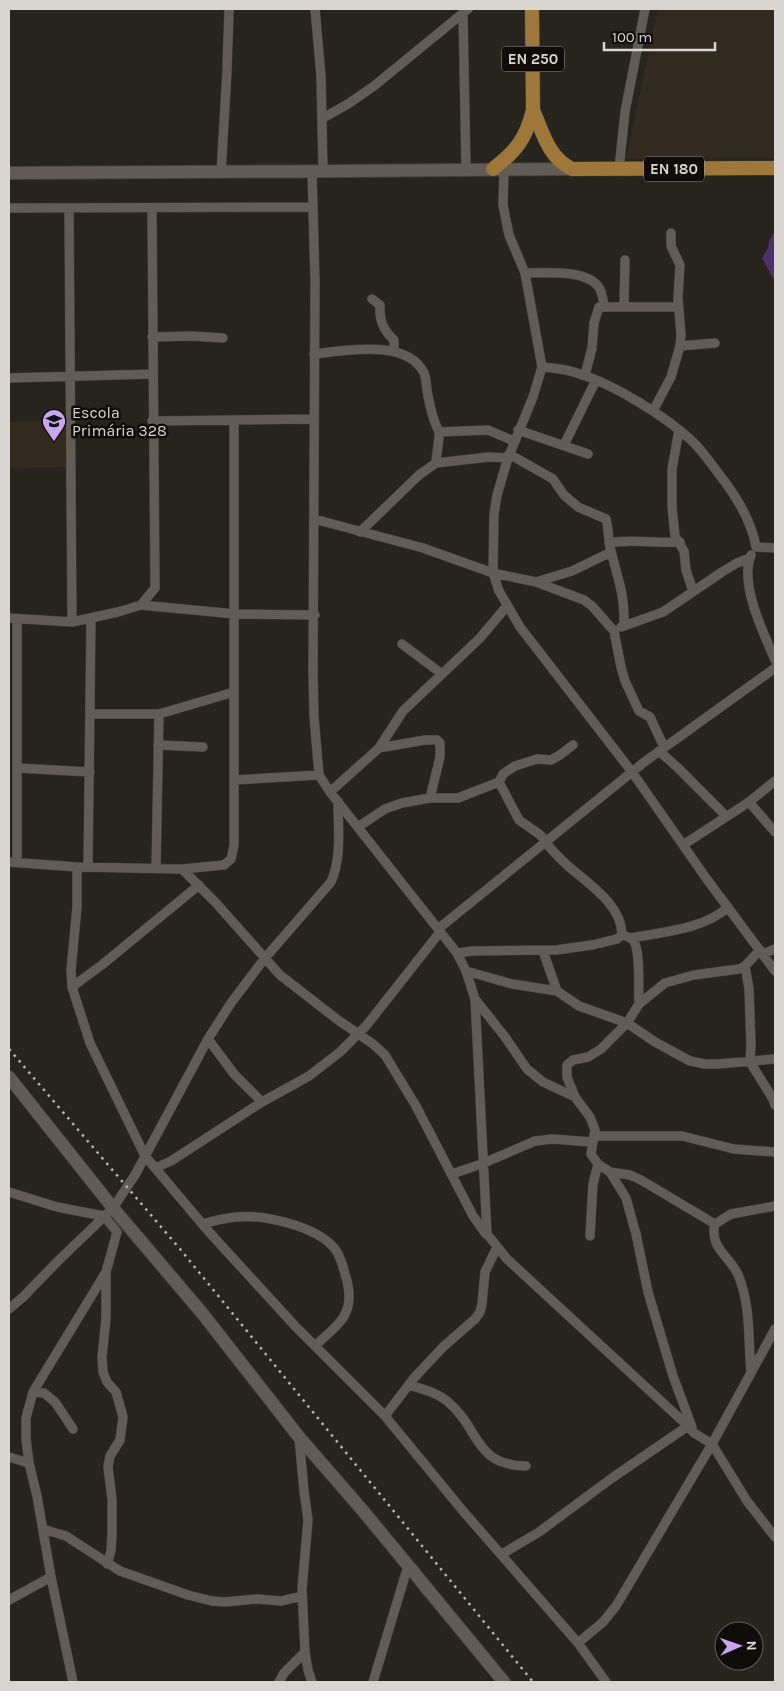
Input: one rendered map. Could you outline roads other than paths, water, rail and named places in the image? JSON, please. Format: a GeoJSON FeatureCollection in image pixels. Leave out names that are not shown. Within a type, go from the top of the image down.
{"type":"FeatureCollection","features":[{"type":"Feature","properties":{"kind":"main road","name":"EN 250"},"geometry":{"type":"LineString","coordinates":[[499,169],[520,142],[529,126],[533,110],[532,9]]}},
{"type":"Feature","properties":{"kind":"main road","name":"EN 250"},"geometry":{"type":"LineString","coordinates":[[533,110],[551,151],[564,165],[572,169]]}},
{"type":"Feature","properties":{"kind":"main road","name":"EN 180"},"geometry":{"type":"LineString","coordinates":[[572,169],[775,168]]}},
{"type":"Feature","properties":{"kind":"street"},"geometry":{"type":"LineString","coordinates":[[221,173],[229,9]]}},
{"type":"Feature","properties":{"kind":"street"},"geometry":{"type":"LineString","coordinates":[[315,9],[323,118],[313,207],[314,717],[319,775],[330,792],[457,953],[466,971],[475,999],[487,1234]]}},
{"type":"Feature","properties":{"kind":"street"},"geometry":{"type":"LineString","coordinates":[[619,169],[628,95],[645,9]]}},
{"type":"Feature","properties":{"kind":"street"},"geometry":{"type":"LineString","coordinates":[[323,118],[374,86],[466,11]]}},
{"type":"Feature","properties":{"kind":"street"},"geometry":{"type":"LineString","coordinates":[[466,11],[466,169]]}},
{"type":"Feature","properties":{"kind":"street"},"geometry":{"type":"LineString","coordinates":[[9,173],[221,173],[318,170],[499,169],[507,225],[517,256],[525,273],[542,367],[533,397],[508,456],[496,505],[493,573],[507,606],[520,627],[632,772],[775,971]]}},
{"type":"Feature","properties":{"kind":"street","name":"EN 180"},"geometry":{"type":"LineString","coordinates":[[499,169],[572,169]]}},
{"type":"Feature","properties":{"kind":"street"},"geometry":{"type":"LineString","coordinates":[[9,208],[313,207]]}},
{"type":"Feature","properties":{"kind":"street"},"geometry":{"type":"LineString","coordinates":[[69,208],[72,622]]}},
{"type":"Feature","properties":{"kind":"street"},"geometry":{"type":"LineString","coordinates":[[141,605],[155,588],[152,421],[152,208]]}},
{"type":"Feature","properties":{"kind":"street"},"geometry":{"type":"LineString","coordinates":[[653,411],[671,377],[680,346],[678,290],[680,265],[671,246],[671,232]]}},
{"type":"Feature","properties":{"kind":"street"},"geometry":{"type":"LineString","coordinates":[[624,260],[624,306]]}},
{"type":"Feature","properties":{"kind":"street"},"geometry":{"type":"LineString","coordinates":[[525,273],[553,273],[585,277],[599,287],[604,305]]}},
{"type":"Feature","properties":{"kind":"street"},"geometry":{"type":"LineString","coordinates":[[372,299],[380,305],[380,319],[385,330],[394,340],[394,351]]}},
{"type":"Feature","properties":{"kind":"street"},"geometry":{"type":"LineString","coordinates":[[585,375],[599,306],[678,307]]}},
{"type":"Feature","properties":{"kind":"street"},"geometry":{"type":"LineString","coordinates":[[152,337],[192,336],[223,338]]}},
{"type":"Feature","properties":{"kind":"street"},"geometry":{"type":"LineString","coordinates":[[680,346],[715,343]]}},
{"type":"Feature","properties":{"kind":"street"},"geometry":{"type":"LineString","coordinates":[[314,354],[376,349],[394,351],[405,355],[422,370],[426,378],[431,408],[439,432],[436,462]]}},
{"type":"Feature","properties":{"kind":"street"},"geometry":{"type":"LineString","coordinates":[[542,367],[564,369],[596,380],[653,411],[699,448],[735,496],[750,524],[756,547],[750,558],[748,572],[750,592],[775,660]]}},
{"type":"Feature","properties":{"kind":"street"},"geometry":{"type":"LineString","coordinates":[[9,378],[153,374]]}},
{"type":"Feature","properties":{"kind":"street"},"geometry":{"type":"LineString","coordinates":[[564,446],[596,380]]}},
{"type":"Feature","properties":{"kind":"street"},"geometry":{"type":"LineString","coordinates":[[152,421],[314,419]]}},
{"type":"Feature","properties":{"kind":"street"},"geometry":{"type":"LineString","coordinates":[[234,420],[235,614],[234,846],[231,859],[224,865],[182,869],[77,867],[13,862],[18,768],[13,618],[72,622],[141,605],[235,614],[315,615]]}},
{"type":"Feature","properties":{"kind":"street"},"geometry":{"type":"LineString","coordinates":[[439,432],[488,430],[514,440]]}},
{"type":"Feature","properties":{"kind":"street"},"geometry":{"type":"LineString","coordinates":[[518,430],[588,454]]}},
{"type":"Feature","properties":{"kind":"street"},"geometry":{"type":"LineString","coordinates":[[679,430],[672,469],[671,490],[674,530],[675,536],[684,551],[686,570],[693,592]]}},
{"type":"Feature","properties":{"kind":"street"},"geometry":{"type":"LineString","coordinates":[[360,532],[419,475],[436,462],[508,456],[554,480],[564,495],[578,507],[606,519],[610,548],[625,605],[624,626]]}},
{"type":"Feature","properties":{"kind":"street"},"geometry":{"type":"LineString","coordinates":[[314,520],[423,548],[493,573],[536,582],[584,600],[592,606],[614,631],[625,681],[639,711],[650,717],[661,749],[726,816]]}},
{"type":"Feature","properties":{"kind":"street"},"geometry":{"type":"LineString","coordinates":[[536,582],[572,571],[610,548],[640,541],[680,542]]}},
{"type":"Feature","properties":{"kind":"street"},"geometry":{"type":"LineString","coordinates":[[756,547],[775,548]]}},
{"type":"Feature","properties":{"kind":"street"},"geometry":{"type":"LineString","coordinates":[[614,631],[663,612],[738,563],[750,558]]}},
{"type":"Feature","properties":{"kind":"street"},"geometry":{"type":"LineString","coordinates":[[330,792],[379,748],[403,711],[480,638],[507,606]]}},
{"type":"Feature","properties":{"kind":"street"},"geometry":{"type":"LineString","coordinates":[[88,867],[91,714],[90,619]]}},
{"type":"Feature","properties":{"kind":"street"},"geometry":{"type":"LineString","coordinates":[[402,644],[442,674]]}},
{"type":"Feature","properties":{"kind":"street"},"geometry":{"type":"LineString","coordinates":[[156,1168],[262,1102],[309,1076],[340,1052],[392,994],[439,930],[661,749],[775,668]]}},
{"type":"Feature","properties":{"kind":"street"},"geometry":{"type":"LineString","coordinates":[[91,714],[159,714],[234,692]]}},
{"type":"Feature","properties":{"kind":"street"},"geometry":{"type":"LineString","coordinates":[[156,868],[159,714]]}},
{"type":"Feature","properties":{"kind":"street"},"geometry":{"type":"LineString","coordinates":[[379,748],[425,740],[437,740],[440,743],[440,758],[430,798]]}},
{"type":"Feature","properties":{"kind":"street"},"geometry":{"type":"LineString","coordinates":[[158,745],[203,747]]}},
{"type":"Feature","properties":{"kind":"street"},"geometry":{"type":"LineString","coordinates":[[358,827],[385,809],[402,803],[430,798],[458,798],[498,782],[510,768],[538,760],[551,760],[573,745]]}},
{"type":"Feature","properties":{"kind":"street"},"geometry":{"type":"LineString","coordinates":[[18,768],[90,772]]}},
{"type":"Feature","properties":{"kind":"street"},"geometry":{"type":"LineString","coordinates":[[234,780],[319,775]]}},
{"type":"Feature","properties":{"kind":"street"},"geometry":{"type":"LineString","coordinates":[[683,845],[749,802],[775,781]]}},
{"type":"Feature","properties":{"kind":"street"},"geometry":{"type":"LineString","coordinates":[[498,782],[519,820],[539,834],[565,864],[612,907],[622,935]]}},
{"type":"Feature","properties":{"kind":"street"},"geometry":{"type":"LineString","coordinates":[[9,1309],[23,1298],[108,1212],[135,1175],[208,1039],[232,1003],[265,958],[331,882],[336,870],[338,856],[338,802]]}},
{"type":"Feature","properties":{"kind":"street"},"geometry":{"type":"LineString","coordinates":[[749,802],[775,832]]}},
{"type":"Feature","properties":{"kind":"street"},"geometry":{"type":"LineString","coordinates":[[77,867],[77,907],[72,954],[72,987],[90,1043],[145,1156],[202,1224],[296,1327],[385,1416],[463,1511],[578,1643],[606,1682]]}},
{"type":"Feature","properties":{"kind":"street"},"geometry":{"type":"LineString","coordinates":[[182,869],[199,885],[280,976],[373,1044],[385,1056],[416,1106],[473,1216],[497,1247],[691,1429],[712,1444],[747,1501],[775,1537]]}},
{"type":"Feature","properties":{"kind":"street"},"geometry":{"type":"LineString","coordinates":[[72,987],[199,885]]}},
{"type":"Feature","properties":{"kind":"street"},"geometry":{"type":"LineString","coordinates":[[622,935],[632,938],[688,927],[708,921],[728,908]]}},
{"type":"Feature","properties":{"kind":"street"},"geometry":{"type":"LineString","coordinates":[[457,953],[473,951],[543,952],[592,945],[616,939],[622,935]]}},
{"type":"Feature","properties":{"kind":"street"},"geometry":{"type":"LineString","coordinates":[[632,938],[637,947],[638,955],[639,1004]]}},
{"type":"Feature","properties":{"kind":"street"},"geometry":{"type":"LineString","coordinates":[[691,1429],[648,1292],[636,1234],[626,1198],[610,1172],[598,1164],[591,1154],[593,1123],[575,1097],[567,1077],[567,1065],[573,1060],[588,1056],[601,1049],[627,1023],[639,1004],[665,983],[694,974],[730,971],[745,966],[762,952],[775,950]]}},
{"type":"Feature","properties":{"kind":"street"},"geometry":{"type":"LineString","coordinates":[[543,952],[557,991]]}},
{"type":"Feature","properties":{"kind":"street"},"geometry":{"type":"LineString","coordinates":[[745,966],[750,998],[750,1062],[773,1099],[775,1106]]}},
{"type":"Feature","properties":{"kind":"street"},"geometry":{"type":"LineString","coordinates":[[466,971],[503,982],[557,991],[579,1006],[627,1023],[655,1042],[690,1061],[718,1064],[775,1059]]}},
{"type":"Feature","properties":{"kind":"street"},"geometry":{"type":"LineString","coordinates":[[475,999],[505,1036],[527,1069],[542,1082],[575,1097]]}},
{"type":"Feature","properties":{"kind":"street"},"geometry":{"type":"LineString","coordinates":[[208,1039],[234,1074],[262,1102]]}},
{"type":"Feature","properties":{"kind":"street"},"geometry":{"type":"LineString","coordinates":[[9,1077],[108,1212],[202,1313],[300,1437],[504,1682]]}},
{"type":"Feature","properties":{"kind":"street"},"geometry":{"type":"LineString","coordinates":[[452,1174],[484,1163],[535,1140],[682,1136],[734,1148],[775,1152]]}},
{"type":"Feature","properties":{"kind":"street"},"geometry":{"type":"LineString","coordinates":[[590,1236],[593,1184],[598,1164]]}},
{"type":"Feature","properties":{"kind":"street"},"geometry":{"type":"LineString","coordinates":[[610,1172],[630,1175],[641,1180],[714,1224]]}},
{"type":"Feature","properties":{"kind":"street"},"geometry":{"type":"LineString","coordinates":[[9,1192],[57,1207],[108,1212]]}},
{"type":"Feature","properties":{"kind":"street"},"geometry":{"type":"LineString","coordinates":[[714,1224],[732,1214],[775,1206]]}},
{"type":"Feature","properties":{"kind":"street"},"geometry":{"type":"LineString","coordinates":[[108,1212],[117,1232],[106,1272],[103,1372],[107,1382],[116,1392],[124,1418],[120,1440],[110,1456],[108,1467],[112,1499],[111,1551],[108,1564]]}},
{"type":"Feature","properties":{"kind":"street"},"geometry":{"type":"LineString","coordinates":[[202,1224],[235,1217],[255,1216],[277,1220],[302,1228],[323,1238],[335,1249],[348,1282],[350,1296],[343,1318],[316,1345]]}},
{"type":"Feature","properties":{"kind":"street"},"geometry":{"type":"LineString","coordinates":[[714,1224],[713,1238],[716,1246],[730,1260],[734,1267],[746,1301],[751,1372]]}},
{"type":"Feature","properties":{"kind":"street"},"geometry":{"type":"LineString","coordinates":[[385,1416],[409,1384],[480,1312],[485,1272],[497,1247]]}},
{"type":"Feature","properties":{"kind":"street"},"geometry":{"type":"LineString","coordinates":[[73,1682],[29,1463],[25,1428],[33,1392],[106,1272]]}},
{"type":"Feature","properties":{"kind":"street"},"geometry":{"type":"LineString","coordinates":[[578,1643],[603,1622],[616,1606],[712,1444],[775,1329]]}},
{"type":"Feature","properties":{"kind":"street"},"geometry":{"type":"LineString","coordinates":[[409,1384],[438,1394],[448,1401],[473,1432],[486,1453],[510,1466],[526,1466]]}},
{"type":"Feature","properties":{"kind":"street"},"geometry":{"type":"LineString","coordinates":[[33,1392],[44,1394],[55,1402],[73,1429]]}},
{"type":"Feature","properties":{"kind":"street"},"geometry":{"type":"LineString","coordinates":[[502,1554],[539,1532],[612,1478],[691,1429]]}},
{"type":"Feature","properties":{"kind":"street"},"geometry":{"type":"LineString","coordinates":[[300,1437],[308,1520],[302,1596],[305,1652],[312,1682]]}},
{"type":"Feature","properties":{"kind":"street"},"geometry":{"type":"LineString","coordinates":[[9,1457],[29,1463]]}},
{"type":"Feature","properties":{"kind":"street"},"geometry":{"type":"LineString","coordinates":[[43,1529],[66,1536],[120,1571],[175,1591],[212,1601],[225,1602],[257,1599],[281,1601],[302,1596]]}},
{"type":"Feature","properties":{"kind":"street"},"geometry":{"type":"LineString","coordinates":[[373,1682],[408,1566]]}},
{"type":"Feature","properties":{"kind":"street"},"geometry":{"type":"LineString","coordinates":[[9,1600],[51,1577]]}},
{"type":"Feature","properties":{"kind":"street"},"geometry":{"type":"LineString","coordinates":[[279,1682],[284,1673],[305,1652]]}},
{"type":"Feature","properties":{"kind":"railway"},"geometry":{"type":"LineString","coordinates":[[9,1049],[180,1249],[533,1682]]}},
{"type":"Feature","properties":{"kind":"place","name":"Escola Primária 328"},"geometry":{"type":"Point","coordinates":[54,442]}}]}
